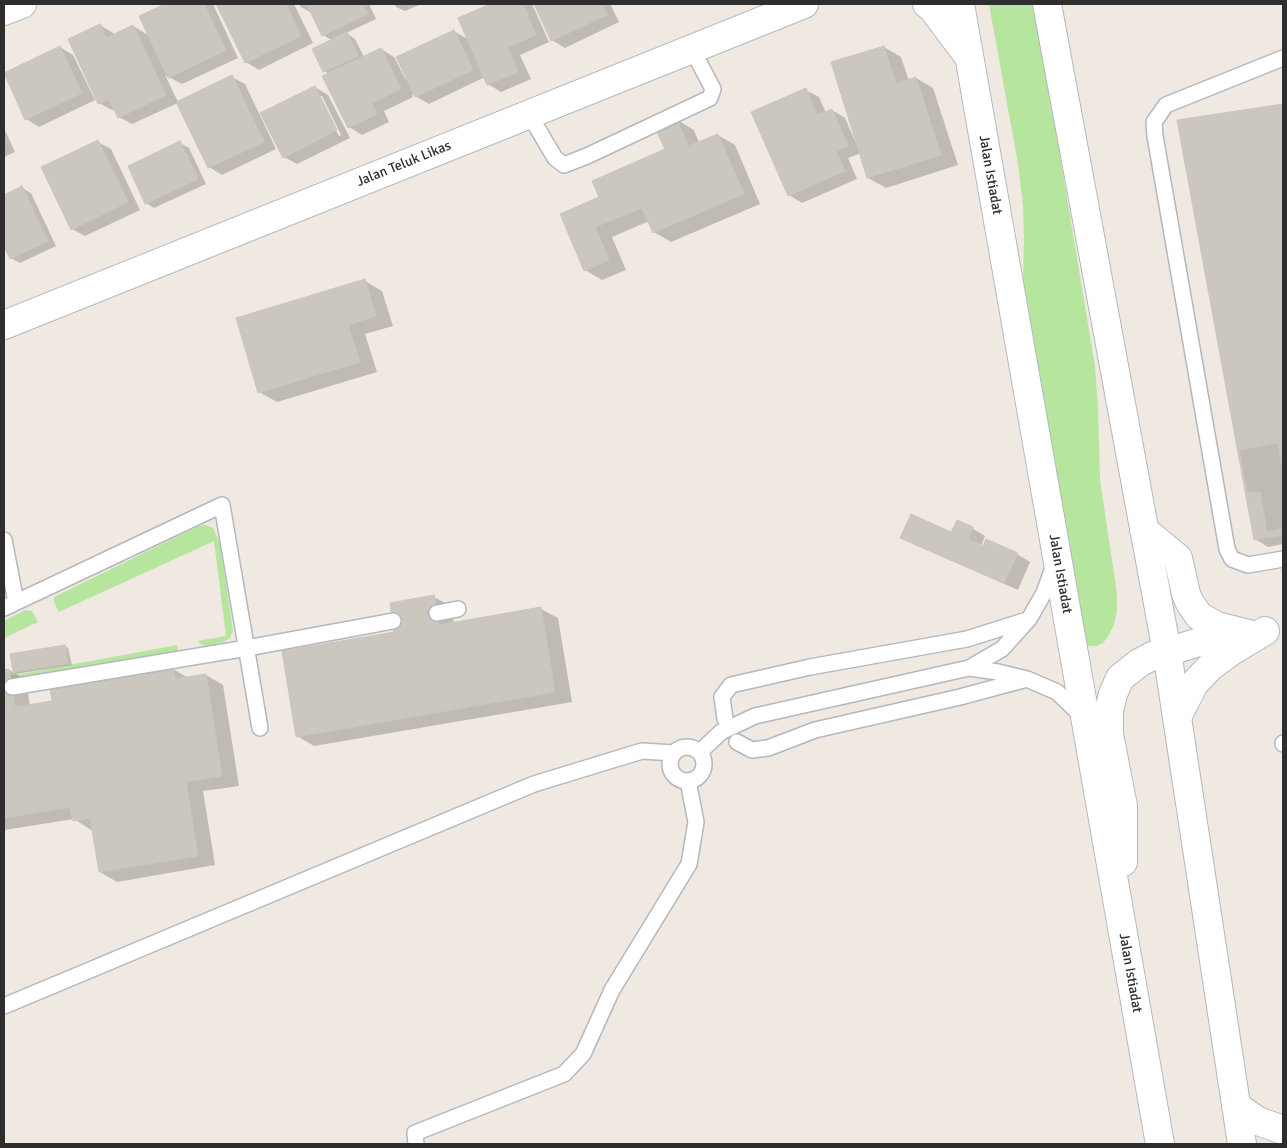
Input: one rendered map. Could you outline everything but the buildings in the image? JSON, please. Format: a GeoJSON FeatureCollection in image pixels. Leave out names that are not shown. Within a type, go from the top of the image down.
{"type":"FeatureCollection","features":[{"type":"Feature","properties":{"kind":"main road"},"geometry":{"type":"LineString","coordinates":[[4,11],[22,4]]}},
{"type":"Feature","properties":{"kind":"main road","name":"Jalan Teluk Likas"},"geometry":{"type":"LineString","coordinates":[[4,325],[804,4]]}},
{"type":"Feature","properties":{"kind":"main road"},"geometry":{"type":"LineString","coordinates":[[927,4],[934,9],[970,58]]}},
{"type":"Feature","properties":{"kind":"main road","name":"Jalan Istiadat"},"geometry":{"type":"LineString","coordinates":[[960,4],[1160,1144]]}},
{"type":"Feature","properties":{"kind":"main road"},"geometry":{"type":"LineString","coordinates":[[1047,4],[1167,652],[1242,1144]]}},
{"type":"Feature","properties":{"kind":"main road"},"geometry":{"type":"LineString","coordinates":[[1144,530],[1178,558],[1186,594],[1199,616],[1217,626],[1266,631]]}},
{"type":"Feature","properties":{"kind":"main road"},"geometry":{"type":"LineString","coordinates":[[1123,936],[1123,806],[1110,734],[1109,711],[1113,694],[1120,678],[1139,663],[1152,656],[1199,642],[1266,631]]}},
{"type":"Feature","properties":{"kind":"main road"},"geometry":{"type":"LineString","coordinates":[[1177,717],[1194,684],[1210,666],[1266,631]]}},
{"type":"Feature","properties":{"kind":"main road"},"geometry":{"type":"LineString","coordinates":[[1236,1106],[1258,1121],[1283,1130]]}},
{"type":"Feature","properties":{"kind":"lane"},"geometry":{"type":"LineString","coordinates":[[529,114],[555,158],[564,165],[587,156],[710,98],[712,89],[692,49]]}},
{"type":"Feature","properties":{"kind":"lane"},"geometry":{"type":"LineString","coordinates":[[1283,58],[1166,105],[1154,122],[1227,549],[1232,559],[1248,564],[1283,559]]}},
{"type":"Feature","properties":{"kind":"lane"},"geometry":{"type":"LineString","coordinates":[[4,540],[10,605],[222,505],[260,728]]}},
{"type":"Feature","properties":{"kind":"lane"},"geometry":{"type":"LineString","coordinates":[[700,752],[722,732],[755,716],[969,668],[1002,649],[1029,619],[1044,593],[1057,558]]}},
{"type":"Feature","properties":{"kind":"lane"},"geometry":{"type":"LineString","coordinates":[[437,613],[458,609]]}},
{"type":"Feature","properties":{"kind":"lane"},"geometry":{"type":"LineString","coordinates":[[725,719],[722,697],[730,685],[810,667],[968,639],[1029,619]]}},
{"type":"Feature","properties":{"kind":"lane"},"geometry":{"type":"LineString","coordinates":[[12,687],[247,648],[393,621]]}},
{"type":"Feature","properties":{"kind":"lane"},"geometry":{"type":"LineString","coordinates":[[969,668],[1027,679],[1057,692],[1086,720]]}},
{"type":"Feature","properties":{"kind":"lane"},"geometry":{"type":"LineString","coordinates":[[737,742],[752,750],[768,748],[815,730],[960,697],[1027,679]]}},
{"type":"Feature","properties":{"kind":"lane"},"geometry":{"type":"LineString","coordinates":[[690,746],[700,752],[705,762],[704,768],[698,777],[688,781],[677,777],[671,769],[671,758],[674,753],[690,746]]}},
{"type":"Feature","properties":{"kind":"lane"},"geometry":{"type":"LineString","coordinates":[[4,1006],[534,784],[642,750],[674,753]]}},
{"type":"Feature","properties":{"kind":"lane"},"geometry":{"type":"LineString","coordinates":[[416,1144],[415,1133],[564,1074],[583,1054],[612,990],[689,864],[696,822],[688,781]]}},
{"type":"Feature","properties":{"kind":"green space"},"geometry":{"type":"Polygon","coordinates":[[[989,4],[1033,4],[1052,108],[1095,366],[1100,480],[1117,594],[1117,610],[1114,625],[1103,643],[1097,646],[1089,646],[1084,640],[1048,435],[1023,281],[1023,206],[1018,164],[989,4]]]}},
{"type":"Feature","properties":{"kind":"green space"},"geometry":{"type":"Polygon","coordinates":[[[206,525],[213,528],[220,544],[233,630],[230,638],[224,642],[207,646],[202,645],[198,641],[226,636],[214,541],[59,612],[54,602],[54,597],[199,526],[206,525]]]}},
{"type":"Feature","properties":{"kind":"green space"},"geometry":{"type":"Polygon","coordinates":[[[25,610],[32,611],[38,622],[4,638],[4,621],[25,610]]]}},
{"type":"Feature","properties":{"kind":"green space"},"geometry":{"type":"Polygon","coordinates":[[[177,645],[178,652],[11,682],[10,676],[177,645]]]}}]}
